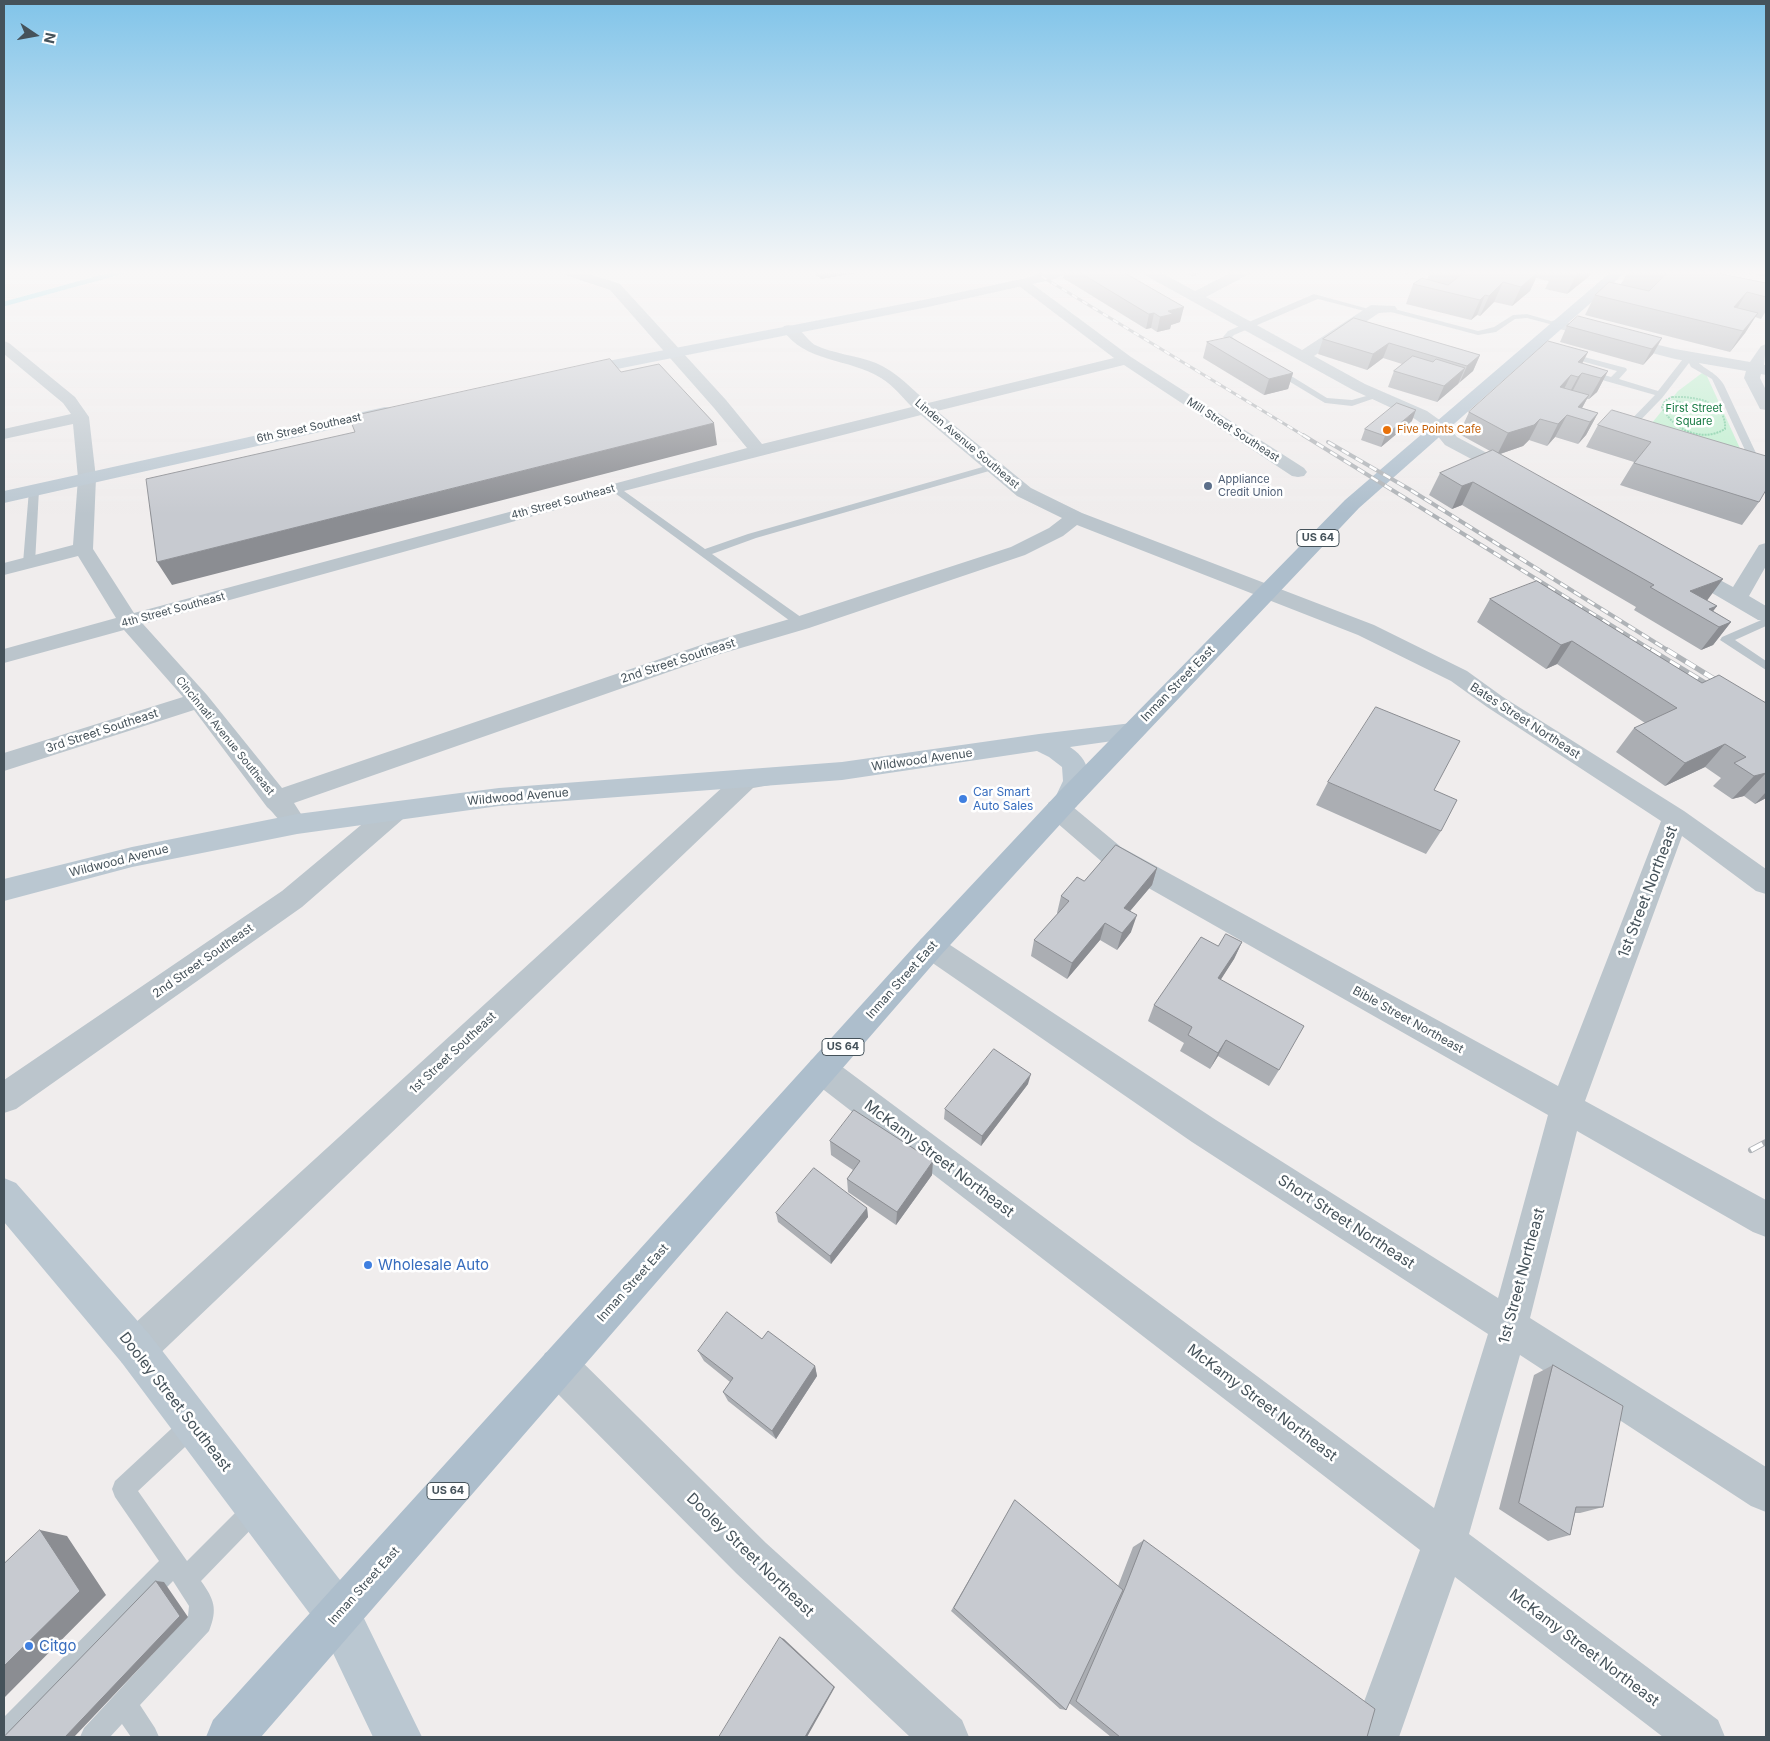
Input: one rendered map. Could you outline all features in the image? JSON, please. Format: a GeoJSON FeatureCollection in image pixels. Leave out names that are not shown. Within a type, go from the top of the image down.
{"type":"FeatureCollection","features":[{"type":"Feature","properties":{"kind":"main road","name":"Inman Street East"},"geometry":{"type":"LineString","coordinates":[[230,1737],[931,947],[1062,804],[1352,504],[1530,352]]}},
{"type":"Feature","properties":{"kind":"street"},"geometry":{"type":"LineString","coordinates":[[4,569],[83,550],[87,478],[81,417],[68,400],[10,351]]}},
{"type":"Feature","properties":{"kind":"street"},"geometry":{"type":"LineString","coordinates":[[559,376],[678,351]]}},
{"type":"Feature","properties":{"kind":"street","name":"Linden Avenue Southeast"},"geometry":{"type":"LineString","coordinates":[[821,351],[869,366],[888,375],[924,409],[1024,492],[1075,517],[1266,591]]}},
{"type":"Feature","properties":{"kind":"street","name":"Mill Street Southeast"},"geometry":{"type":"LineString","coordinates":[[1114,351],[1298,472]]}},
{"type":"Feature","properties":{"kind":"street"},"geometry":{"type":"LineString","coordinates":[[1295,351],[1377,396],[1421,415],[1439,428],[1451,441],[1530,483]]}},
{"type":"Feature","properties":{"kind":"street"},"geometry":{"type":"LineString","coordinates":[[1303,356],[1310,351]]}},
{"type":"Feature","properties":{"kind":"street"},"geometry":{"type":"LineString","coordinates":[[1666,351],[1761,369]]}},
{"type":"Feature","properties":{"kind":"street"},"geometry":{"type":"LineString","coordinates":[[1761,369],[1759,358],[1764,351]]}},
{"type":"Feature","properties":{"kind":"street"},"geometry":{"type":"LineString","coordinates":[[674,352],[758,450]]}},
{"type":"Feature","properties":{"kind":"street","name":"4th Street Southeast"},"geometry":{"type":"LineString","coordinates":[[4,656],[613,488],[758,450],[1126,360]]}},
{"type":"Feature","properties":{"kind":"street"},"geometry":{"type":"LineString","coordinates":[[1761,369],[1752,378],[1766,405]]}},
{"type":"Feature","properties":{"kind":"street","name":"6th Street Southeast"},"geometry":{"type":"LineString","coordinates":[[4,497],[397,409]]}},
{"type":"Feature","properties":{"kind":"street"},"geometry":{"type":"LineString","coordinates":[[4,434],[81,417]]}},
{"type":"Feature","properties":{"kind":"street","name":"2nd Street Southeast"},"geometry":{"type":"LineString","coordinates":[[276,800],[708,650],[801,622],[1018,551],[1056,532],[1075,517]]}},
{"type":"Feature","properties":{"kind":"street"},"geometry":{"type":"LineString","coordinates":[[1737,598],[1766,549]]}},
{"type":"Feature","properties":{"kind":"street","name":"Cincinnati Avenue Southeast"},"geometry":{"type":"LineString","coordinates":[[83,550],[129,622],[199,700],[276,800],[297,824]]}},
{"type":"Feature","properties":{"kind":"street"},"geometry":{"type":"LineString","coordinates":[[1669,560],[1737,598],[1764,623]]}},
{"type":"Feature","properties":{"kind":"street","name":"Bates Street Northeast"},"geometry":{"type":"LineString","coordinates":[[1266,591],[1366,630],[1459,676],[1495,702],[1676,818],[1766,884]]}},
{"type":"Feature","properties":{"kind":"street","name":"3rd Street Southeast"},"geometry":{"type":"LineString","coordinates":[[4,762],[199,700]]}},
{"type":"Feature","properties":{"kind":"street","name":"Wildwood Avenue"},"geometry":{"type":"LineString","coordinates":[[4,890],[132,857],[297,824],[499,798],[842,771],[1039,742],[1132,731]]}},
{"type":"Feature","properties":{"kind":"street"},"geometry":{"type":"LineString","coordinates":[[1039,742],[1056,749],[1071,761],[1076,777],[1062,804]]}},
{"type":"Feature","properties":{"kind":"street","name":"1st Street Southeast"},"geometry":{"type":"LineString","coordinates":[[136,1349],[746,780],[779,777]]}},
{"type":"Feature","properties":{"kind":"street","name":"Bible Street Northeast"},"geometry":{"type":"LineString","coordinates":[[1062,804],[1111,854],[1766,1219]]}},
{"type":"Feature","properties":{"kind":"street","name":"2nd Street Southeast"},"geometry":{"type":"LineString","coordinates":[[4,1098],[292,899],[394,812]]}},
{"type":"Feature","properties":{"kind":"street","name":"1st Street Northeast"},"geometry":{"type":"LineString","coordinates":[[1375,1737],[1444,1542],[1509,1328],[1566,1109],[1676,818]]}},
{"type":"Feature","properties":{"kind":"street","name":"Short Street Northeast"},"geometry":{"type":"LineString","coordinates":[[931,947],[1204,1131],[1766,1491]]}},
{"type":"Feature","properties":{"kind":"street","name":"McKamy Street Northeast"},"geometry":{"type":"LineString","coordinates":[[822,1070],[1700,1737]]}},
{"type":"Feature","properties":{"kind":"street","name":"Dooley Street Southeast"},"geometry":{"type":"LineString","coordinates":[[4,1195],[136,1349],[338,1614],[398,1737]]}},
{"type":"Feature","properties":{"kind":"street","name":"Dooley Street Northeast"},"geometry":{"type":"LineString","coordinates":[[559,1367],[751,1558],[945,1737]]}},
{"type":"Feature","properties":{"kind":"lane"},"geometry":{"type":"LineString","coordinates":[[1530,352],[1623,370],[1613,380]]}},
{"type":"Feature","properties":{"kind":"lane"},"geometry":{"type":"LineString","coordinates":[[1689,357],[1694,365],[1715,377],[1733,417],[1762,469],[1625,431],[1662,396],[1689,357]]}},
{"type":"Feature","properties":{"kind":"lane"},"geometry":{"type":"LineString","coordinates":[[1263,362],[1325,400],[1352,403],[1377,396]]}},
{"type":"Feature","properties":{"kind":"lane"},"geometry":{"type":"LineString","coordinates":[[1577,370],[1662,396]]}},
{"type":"Feature","properties":{"kind":"lane"},"geometry":{"type":"LineString","coordinates":[[703,553],[752,536],[993,467]]}},
{"type":"Feature","properties":{"kind":"lane"},"geometry":{"type":"LineString","coordinates":[[613,488],[801,622]]}},
{"type":"Feature","properties":{"kind":"lane"},"geometry":{"type":"LineString","coordinates":[[29,563],[34,490]]}},
{"type":"Feature","properties":{"kind":"lane"},"geometry":{"type":"LineString","coordinates":[[1764,623],[1726,640],[1766,666]]}},
{"type":"Feature","properties":{"kind":"lane"},"geometry":{"type":"LineString","coordinates":[[92,1732],[124,1704],[149,1668],[200,1622],[202,1603],[123,1489],[193,1424]]}},
{"type":"Feature","properties":{"kind":"lane"},"geometry":{"type":"LineString","coordinates":[[4,1735],[60,1684],[119,1624],[257,1508]]}},
{"type":"Feature","properties":{"kind":"lane"},"geometry":{"type":"LineString","coordinates":[[124,1704],[146,1737]]}},
{"type":"Feature","properties":{"kind":"path"},"geometry":{"type":"LineString","coordinates":[[1662,396],[1696,398],[1712,405],[1722,414],[1727,425],[1723,432],[1708,434],[1690,432],[1676,427],[1666,418],[1662,407],[1662,396]]}},
{"type":"Feature","properties":{"kind":"path"},"geometry":{"type":"LineString","coordinates":[[1662,396],[1733,417]]}},
{"type":"Feature","properties":{"kind":"green space","name":"First Street Square"},"geometry":{"type":"Polygon","coordinates":[[[1702,373],[1706,374],[1743,455],[1647,429],[1678,391],[1702,373]]]}},
{"type":"Feature","properties":{"kind":"building"},"geometry":{"type":"Polygon","coordinates":[[[1222,351],[1255,351],[1293,373],[1269,379],[1222,351]]]}},
{"type":"Feature","properties":{"kind":"building"},"geometry":{"type":"Polygon","coordinates":[[[1364,351],[1377,351],[1373,354],[1364,351]]]}},
{"type":"Feature","properties":{"kind":"building"},"geometry":{"type":"Polygon","coordinates":[[[1417,351],[1467,351],[1480,355],[1467,366],[1417,351]]]}},
{"type":"Feature","properties":{"kind":"building"},"geometry":{"type":"Polygon","coordinates":[[[1537,351],[1588,352],[1578,362],[1608,371],[1601,378],[1582,373],[1578,377],[1571,375],[1560,387],[1589,395],[1578,407],[1598,413],[1590,422],[1567,415],[1558,424],[1540,419],[1534,425],[1508,433],[1469,412],[1537,351]]]}},
{"type":"Feature","properties":{"kind":"building"},"geometry":{"type":"Polygon","coordinates":[[[1413,356],[1433,362],[1436,359],[1465,368],[1444,386],[1394,371],[1413,356]]]}},
{"type":"Feature","properties":{"kind":"building"},"geometry":{"type":"Polygon","coordinates":[[[610,359],[621,372],[659,364],[714,423],[157,562],[146,479],[355,432],[349,417],[610,359]]]}},
{"type":"Feature","properties":{"kind":"building"},"geometry":{"type":"Polygon","coordinates":[[[1397,403],[1416,410],[1385,436],[1365,429],[1397,403]]]}},
{"type":"Feature","properties":{"kind":"building"},"geometry":{"type":"Polygon","coordinates":[[[1612,410],[1766,456],[1766,490],[1759,502],[1634,463],[1651,442],[1598,425],[1612,410]]]}},
{"type":"Feature","properties":{"kind":"building"},"geometry":{"type":"Polygon","coordinates":[[[1493,450],[1723,579],[1690,591],[1717,606],[1709,609],[1731,622],[1719,627],[1650,587],[1654,585],[1473,482],[1462,486],[1440,473],[1493,450]]]}},
{"type":"Feature","properties":{"kind":"building"},"geometry":{"type":"Polygon","coordinates":[[[1537,581],[1702,683],[1719,675],[1766,703],[1766,773],[1754,776],[1734,763],[1746,757],[1725,744],[1685,763],[1634,728],[1677,708],[1572,641],[1561,645],[1490,599],[1537,581]]]}},
{"type":"Feature","properties":{"kind":"building"},"geometry":{"type":"Polygon","coordinates":[[[1376,707],[1460,741],[1434,790],[1457,800],[1441,831],[1328,782],[1376,707]]]}},
{"type":"Feature","properties":{"kind":"building"},"geometry":{"type":"Polygon","coordinates":[[[1116,845],[1157,868],[1124,908],[1137,915],[1122,933],[1105,923],[1072,963],[1034,940],[1069,901],[1061,896],[1077,877],[1084,881],[1116,845]]]}},
{"type":"Feature","properties":{"kind":"building"},"geometry":{"type":"Polygon","coordinates":[[[1226,934],[1242,942],[1218,978],[1304,1026],[1279,1070],[1226,1040],[1218,1053],[1188,1035],[1192,1027],[1154,1005],[1201,937],[1218,946],[1226,934]]]}},
{"type":"Feature","properties":{"kind":"building"},"geometry":{"type":"Polygon","coordinates":[[[994,1049],[1031,1074],[982,1136],[945,1109],[994,1049]]]}},
{"type":"Feature","properties":{"kind":"building"},"geometry":{"type":"Polygon","coordinates":[[[854,1110],[933,1161],[897,1212],[847,1179],[860,1161],[830,1141],[854,1110]]]}},
{"type":"Feature","properties":{"kind":"building"},"geometry":{"type":"Polygon","coordinates":[[[814,1168],[867,1208],[830,1256],[776,1213],[814,1168]]]}},
{"type":"Feature","properties":{"kind":"building"},"geometry":{"type":"Polygon","coordinates":[[[727,1312],[762,1339],[768,1331],[815,1366],[772,1431],[723,1392],[733,1378],[698,1351],[727,1312]]]}},
{"type":"Feature","properties":{"kind":"building"},"geometry":{"type":"Polygon","coordinates":[[[1553,1365],[1623,1406],[1603,1507],[1576,1507],[1570,1535],[1519,1503],[1553,1365]]]}},
{"type":"Feature","properties":{"kind":"building"},"geometry":{"type":"Polygon","coordinates":[[[1015,1500],[1123,1590],[1066,1710],[954,1608],[1015,1500]]]}},
{"type":"Feature","properties":{"kind":"building"},"geometry":{"type":"Polygon","coordinates":[[[40,1530],[80,1591],[4,1666],[4,1564],[40,1530]]]}},
{"type":"Feature","properties":{"kind":"building"},"geometry":{"type":"Polygon","coordinates":[[[1144,1540],[1375,1709],[1367,1737],[1120,1737],[1076,1701],[1144,1540]]]}},
{"type":"Feature","properties":{"kind":"building","name":"Citgo"},"geometry":{"type":"Polygon","coordinates":[[[156,1581],[180,1616],[65,1737],[4,1737],[156,1581]]]}},
{"type":"Feature","properties":{"kind":"building"},"geometry":{"type":"Polygon","coordinates":[[[780,1637],[834,1687],[805,1737],[719,1737],[780,1637]]]}},
{"type":"Feature","properties":{"kind":"railway"},"geometry":{"type":"LineString","coordinates":[[1165,351],[1306,437]]}},
{"type":"Feature","properties":{"kind":"railway"},"geometry":{"type":"LineString","coordinates":[[1303,435],[1653,651]]}},
{"type":"Feature","properties":{"kind":"railway"},"geometry":{"type":"LineString","coordinates":[[1328,442],[1409,489],[1669,651]]}},
{"type":"Feature","properties":{"kind":"railway"},"geometry":{"type":"LineString","coordinates":[[1651,650],[1715,689]]}},
{"type":"Feature","properties":{"kind":"railway"},"geometry":{"type":"LineString","coordinates":[[1667,650],[1724,685]]}},
{"type":"Feature","properties":{"kind":"railway"},"geometry":{"type":"LineString","coordinates":[[1751,1150],[1766,1142]]}},
{"type":"Feature","properties":{"kind":"place","name":"Five Points Cafe"},"geometry":{"type":"Point","coordinates":[1387,430]}},
{"type":"Feature","properties":{"kind":"place","name":"Appliance Credit Union"},"geometry":{"type":"Point","coordinates":[1208,486]}},
{"type":"Feature","properties":{"kind":"place","name":"Car Smart Auto Sales"},"geometry":{"type":"Point","coordinates":[963,799]}},
{"type":"Feature","properties":{"kind":"place","name":"Wholesale Auto"},"geometry":{"type":"Point","coordinates":[368,1265]}},
{"type":"Feature","properties":{"kind":"place","name":"Citgo"},"geometry":{"type":"Point","coordinates":[29,1646]}}]}
